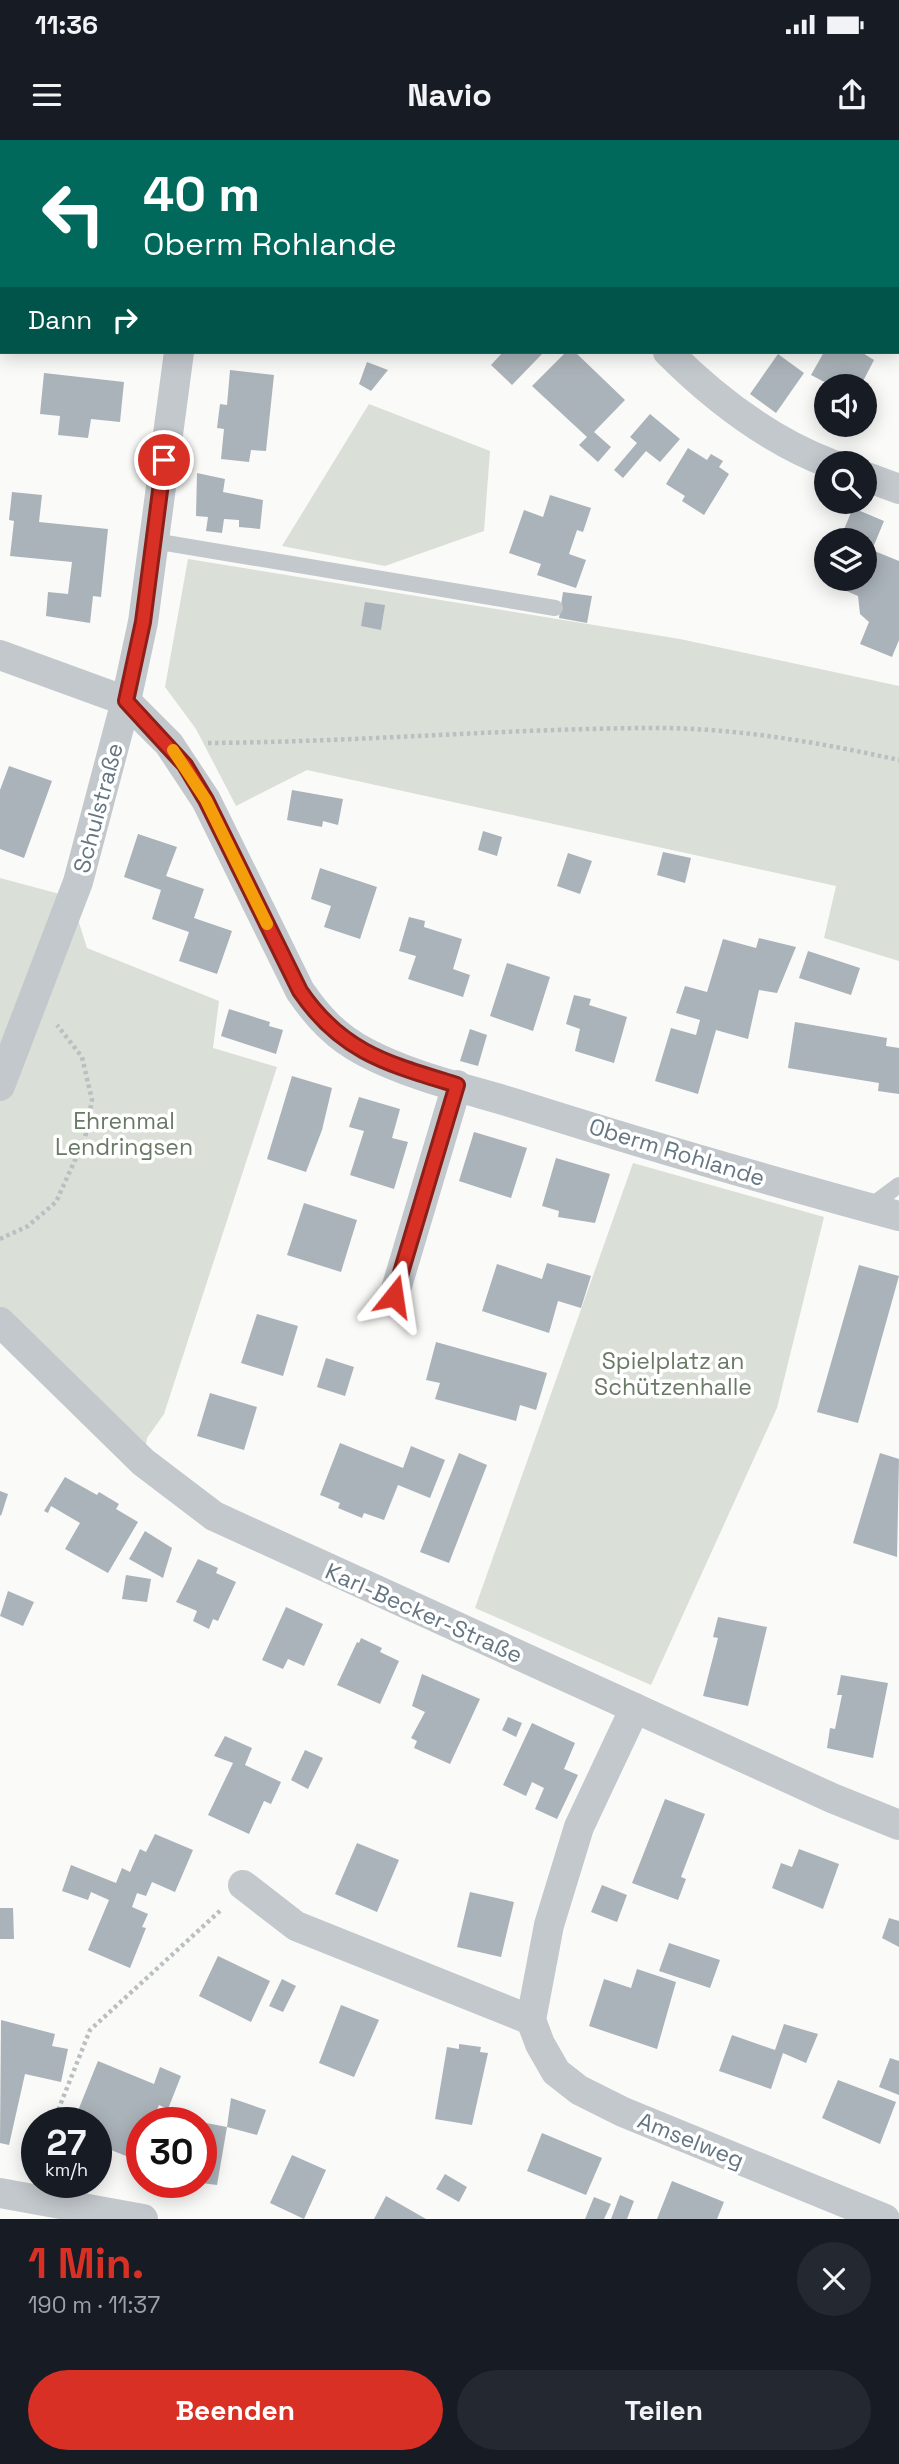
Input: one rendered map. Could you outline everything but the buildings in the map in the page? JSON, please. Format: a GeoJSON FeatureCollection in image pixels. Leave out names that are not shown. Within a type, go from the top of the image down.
{"type":"FeatureCollection","features":[{"type":"Feature","properties":{"kind":"street","name":"Schulstraße"},"geometry":{"type":"LineString","coordinates":[[0,1086],[78,882],[126,701],[143,622],[179,354]]}},
{"type":"Feature","properties":{"kind":"street"},"geometry":{"type":"LineString","coordinates":[[670,354],[733,410],[776,438],[814,456]]}},
{"type":"Feature","properties":{"kind":"street"},"geometry":{"type":"LineString","coordinates":[[877,481],[899,489]]}},
{"type":"Feature","properties":{"kind":"street"},"geometry":{"type":"LineString","coordinates":[[0,655],[126,701]]}},
{"type":"Feature","properties":{"kind":"street","name":"Oberm Rohlande"},"geometry":{"type":"LineString","coordinates":[[126,701],[169,744],[206,800],[300,991],[318,1017],[341,1038],[366,1053],[457,1085],[899,1216]]}},
{"type":"Feature","properties":{"kind":"street"},"geometry":{"type":"LineString","coordinates":[[394,1296],[457,1085]]}},
{"type":"Feature","properties":{"kind":"street","name":"Karl-Becker-Straße"},"geometry":{"type":"LineString","coordinates":[[0,1322],[143,1462],[214,1516],[832,1798],[899,1825]]}},
{"type":"Feature","properties":{"kind":"street","name":"Amselweg"},"geometry":{"type":"LineString","coordinates":[[635,1709],[576,1837],[549,1925],[535,1985],[531,2020],[540,2044],[556,2072],[579,2090],[623,2112],[885,2219]]}},
{"type":"Feature","properties":{"kind":"street"},"geometry":{"type":"LineString","coordinates":[[243,1885],[296,1926],[531,2020]]}},
{"type":"Feature","properties":{"kind":"street"},"geometry":{"type":"LineString","coordinates":[[15,2203],[143,2219]]}},
{"type":"Feature","properties":{"kind":"lane"},"geometry":{"type":"LineString","coordinates":[[154,541],[555,608]]}},
{"type":"Feature","properties":{"kind":"lane"},"geometry":{"type":"LineString","coordinates":[[868,1208],[899,1185]]}},
{"type":"Feature","properties":{"kind":"path"},"geometry":{"type":"LineString","coordinates":[[169,744],[308,743],[650,728],[805,740],[899,760]]}},
{"type":"Feature","properties":{"kind":"path"},"geometry":{"type":"LineString","coordinates":[[0,1239],[28,1226],[56,1202],[85,1138],[92,1100],[82,1058],[35,998]]}},
{"type":"Feature","properties":{"kind":"path"},"geometry":{"type":"LineString","coordinates":[[59,2107],[90,2030],[218,1912],[243,1885]]}},
{"type":"Feature","properties":{"kind":"green space"},"geometry":{"type":"Polygon","coordinates":[[[369,404],[490,451],[484,531],[385,566],[282,546],[369,404]]]}},
{"type":"Feature","properties":{"kind":"green space"},"geometry":{"type":"Polygon","coordinates":[[[188,559],[680,639],[899,686],[899,961],[824,938],[836,886],[307,770],[236,806],[196,729],[165,687],[188,559]]]}},
{"type":"Feature","properties":{"kind":"green space","name":"Ehrenmal Lendringsen"},"geometry":{"type":"Polygon","coordinates":[[[0,878],[71,897],[87,948],[219,1001],[213,1048],[277,1067],[164,1414],[147,1438],[143,1462],[0,1322],[0,878]]]}},
{"type":"Feature","properties":{"kind":"green space","name":"Spielplatz an Schützenhalle"},"geometry":{"type":"Polygon","coordinates":[[[633,1163],[824,1217],[777,1408],[651,1685],[475,1608],[633,1163]]]}},
{"type":"Feature","properties":{"kind":"slow traffic"},"geometry":{"type":"LineString","coordinates":[[173,750],[206,800],[267,924]]}},
{"type":"Feature","properties":{"kind":"route"},"geometry":{"type":"LineString","coordinates":[[164,460],[143,622],[126,701],[169,744],[185,765],[206,800],[300,991],[318,1017],[341,1038],[366,1053],[402,1068],[457,1085],[394,1296]]}}]}
